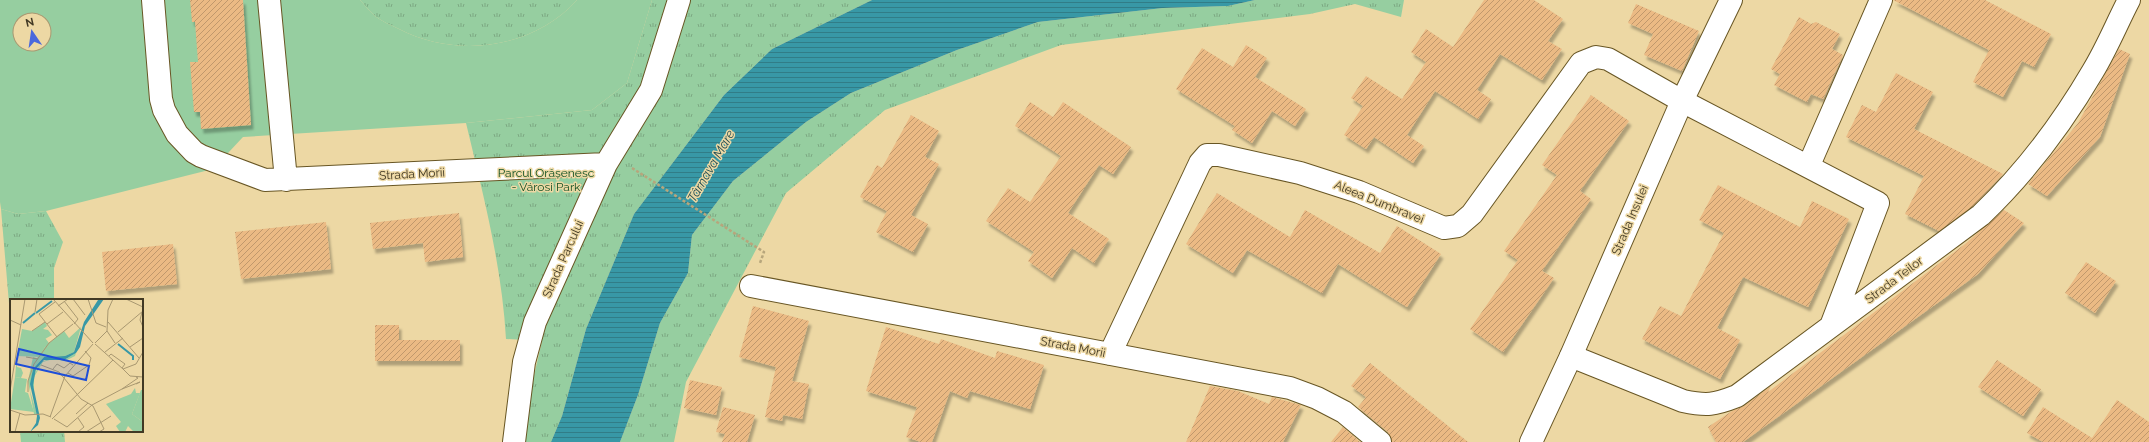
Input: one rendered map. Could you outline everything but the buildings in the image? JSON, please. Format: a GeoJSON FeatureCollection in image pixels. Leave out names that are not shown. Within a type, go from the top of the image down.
{"type":"FeatureCollection","features":[{"type":"Feature","properties":{"kind":"street","name":"Strada Morii"},"geometry":{"type":"LineString","coordinates":[[153,0],[159,84],[164,110],[177,134],[185,144],[201,156],[220,164],[265,180],[606,164]]}},
{"type":"Feature","properties":{"kind":"street"},"geometry":{"type":"LineString","coordinates":[[269,0],[286,180]]}},
{"type":"Feature","properties":{"kind":"street","name":"Strada Parcului"},"geometry":{"type":"LineString","coordinates":[[514,442],[524,362],[534,322],[606,164],[651,90],[679,0]]}},
{"type":"Feature","properties":{"kind":"street","name":"Strada Insulei"},"geometry":{"type":"LineString","coordinates":[[1531,442],[1571,356],[1682,100],[1731,0]]}},
{"type":"Feature","properties":{"kind":"street"},"geometry":{"type":"LineString","coordinates":[[1809,165],[1881,0]]}},
{"type":"Feature","properties":{"kind":"street","name":"Strada Teilor"},"geometry":{"type":"LineString","coordinates":[[1571,356],[1683,401],[1702,405],[1719,403],[1737,396],[1981,215],[2008,188],[2059,125],[2094,70],[2129,0]]}},
{"type":"Feature","properties":{"kind":"street","name":"Aleea Dumbravei"},"geometry":{"type":"LineString","coordinates":[[1110,354],[1200,163],[1207,155],[1219,155],[1300,173],[1359,192],[1444,228],[1458,226],[1472,214],[1581,63],[1596,57],[1608,60],[1682,100]]}},
{"type":"Feature","properties":{"kind":"street"},"geometry":{"type":"LineString","coordinates":[[1682,100],[1809,165],[1878,203],[1831,326]]}},
{"type":"Feature","properties":{"kind":"street","name":"Strada Morii"},"geometry":{"type":"LineString","coordinates":[[751,286],[1290,388],[1317,398],[1344,412],[1380,442]]}},
{"type":"Feature","properties":{"kind":"path"},"geometry":{"type":"LineString","coordinates":[[631,168],[764,252]]}},
{"type":"Feature","properties":{"kind":"green space"},"geometry":{"type":"Polygon","coordinates":[[[0,0],[360,0],[377,18],[399,29],[421,38],[445,44],[469,46],[493,44],[517,39],[539,29],[559,17],[577,0],[652,0],[627,83],[592,110],[466,123],[243,137],[213,169],[46,211],[18,214],[1,209],[0,0]]]}},
{"type":"Feature","properties":{"kind":"green space"},"geometry":{"type":"Polygon","coordinates":[[[360,0],[577,0],[559,17],[539,29],[517,39],[493,44],[469,46],[445,44],[421,38],[399,29],[377,18],[360,0]]]}},
{"type":"Feature","properties":{"kind":"green space","name":"Parcul Orășenesc - Városi Park"},"geometry":{"type":"Polygon","coordinates":[[[652,0],[872,0],[772,49],[724,95],[634,214],[586,329],[562,416],[551,442],[524,442],[529,397],[542,341],[506,339],[504,312],[491,230],[466,123],[592,110],[627,83],[652,0]]]}},
{"type":"Feature","properties":{"kind":"green space"},"geometry":{"type":"Polygon","coordinates":[[[1255,0],[1404,0],[1401,17],[1355,4],[1310,14],[1061,45],[885,110],[786,193],[686,382],[674,442],[620,442],[638,395],[660,323],[688,273],[692,235],[733,181],[806,122],[851,93],[957,50],[1038,22],[1163,8],[1228,6],[1255,0]]]}},
{"type":"Feature","properties":{"kind":"green space"},"geometry":{"type":"Polygon","coordinates":[[[1,209],[18,214],[46,211],[63,242],[54,268],[54,299],[10,299],[10,315],[1,209]]]}},
{"type":"Feature","properties":{"kind":"green space"},"geometry":{"type":"Polygon","coordinates":[[[20,432],[64,432],[65,442],[21,442],[20,432]]]}},
{"type":"Feature","properties":{"kind":"water","name":"Târnava Mare"},"geometry":{"type":"Polygon","coordinates":[[[872,0],[1255,0],[1228,6],[1163,8],[1038,22],[957,50],[851,93],[806,122],[733,181],[692,235],[688,273],[660,323],[638,395],[620,442],[551,442],[562,416],[586,329],[634,214],[724,95],[772,49],[872,0]]]}}]}
